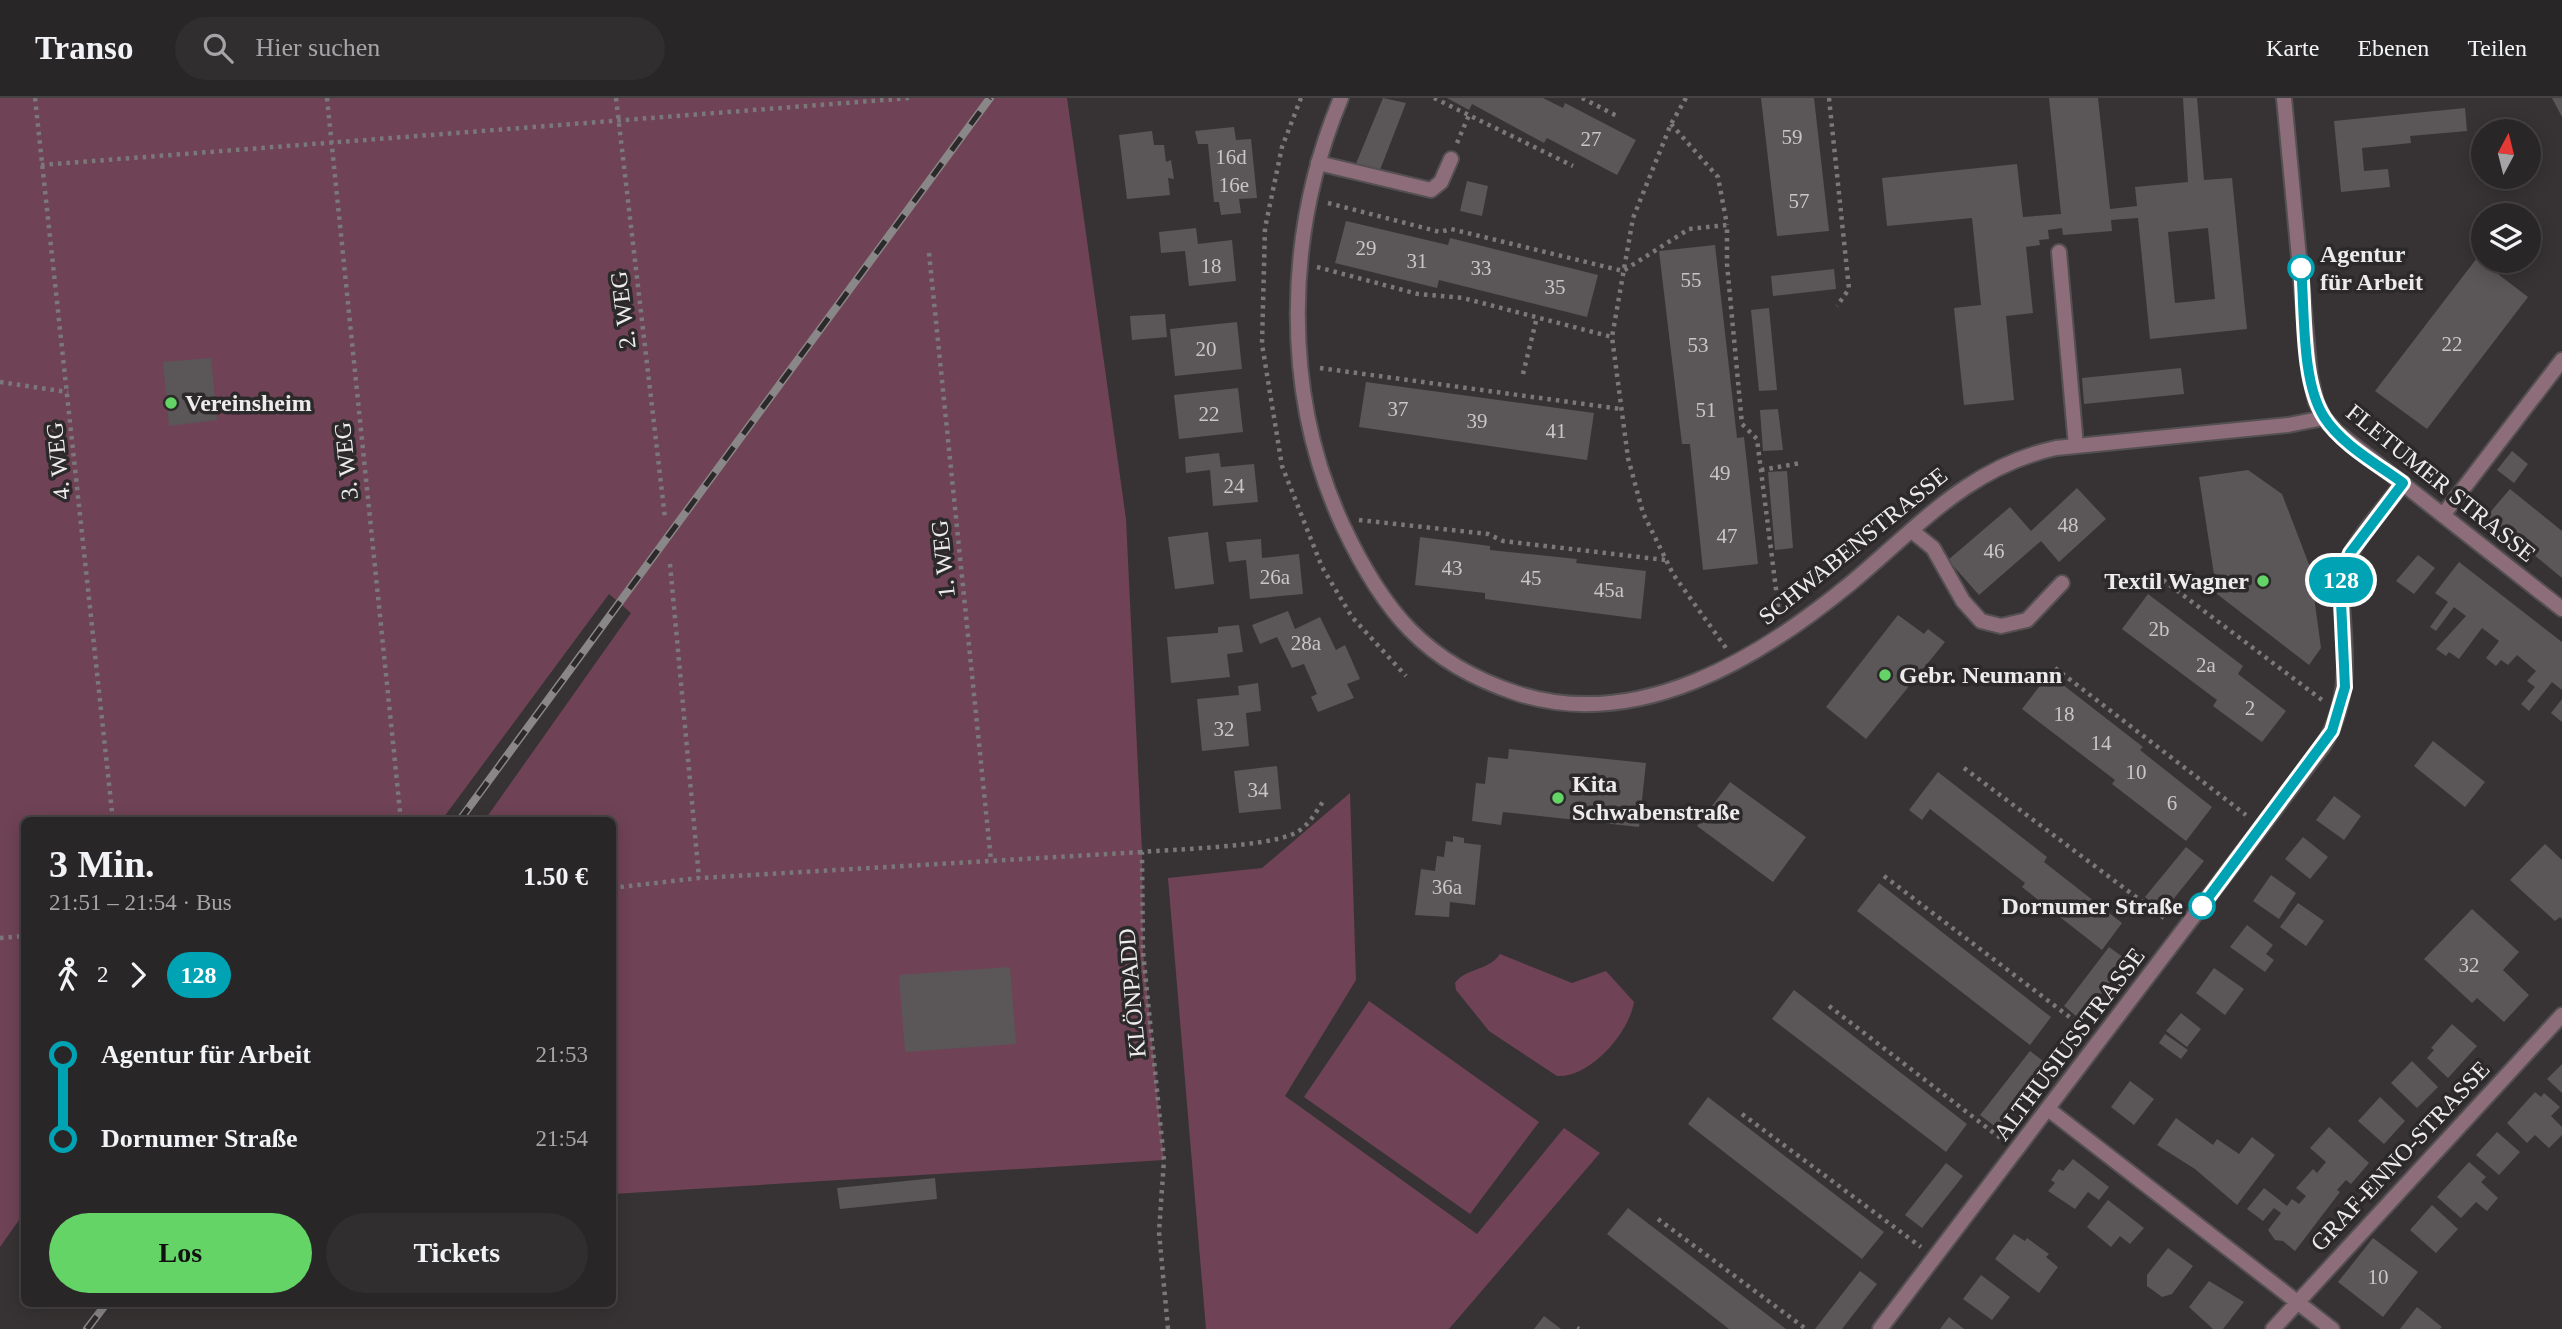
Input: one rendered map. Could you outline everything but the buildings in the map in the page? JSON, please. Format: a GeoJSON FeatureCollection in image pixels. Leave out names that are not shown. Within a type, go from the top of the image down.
{"type":"FeatureCollection","features":[{"type":"Feature","properties":{"kind":"street","name":"SCHWABENSTRASSE"},"geometry":{"type":"LineString","coordinates":[[1341,98],[1309,198],[1299,263],[1301,365],[1319,458],[1342,522],[1375,587],[1406,628],[1445,661],[1506,690],[1561,702],[1623,702],[1660,694],[1735,662],[1782,635],[1843,590],[1965,486],[1994,468],[2040,452],[2324,418]]}},
{"type":"Feature","properties":{"kind":"street"},"geometry":{"type":"LineString","coordinates":[[2284,98],[2310,375],[2316,402],[2324,418]]}},
{"type":"Feature","properties":{"kind":"street"},"geometry":{"type":"LineString","coordinates":[[1318,163],[1431,190],[1441,182],[1451,159]]}},
{"type":"Feature","properties":{"kind":"street"},"geometry":{"type":"LineString","coordinates":[[2059,252],[2076,446]]}},
{"type":"Feature","properties":{"kind":"street"},"geometry":{"type":"LineString","coordinates":[[2443,515],[2562,360]]}},
{"type":"Feature","properties":{"kind":"street","name":"FLETUMER STRASSE"},"geometry":{"type":"LineString","coordinates":[[2324,418],[2562,608]]}},
{"type":"Feature","properties":{"kind":"street","name":"ALTHUSIUSSTRASSE"},"geometry":{"type":"LineString","coordinates":[[1880,1329],[2323,746],[2340,713],[2346,665],[2340,580],[2355,546],[2403,483]]}},
{"type":"Feature","properties":{"kind":"street"},"geometry":{"type":"LineString","coordinates":[[1912,531],[1933,548],[1963,601],[1981,621],[2001,626],[2027,620],[2062,583]]}},
{"type":"Feature","properties":{"kind":"street","name":"GRAF-ENNO-STRASSE"},"geometry":{"type":"LineString","coordinates":[[2273,1329],[2562,1015]]}},
{"type":"Feature","properties":{"kind":"street"},"geometry":{"type":"LineString","coordinates":[[2049,1109],[2332,1329]]}},
{"type":"Feature","properties":{"kind":"path","name":"4. WEG"},"geometry":{"type":"LineString","coordinates":[[35,98],[113,817]]}},
{"type":"Feature","properties":{"kind":"path","name":"3. WEG"},"geometry":{"type":"LineString","coordinates":[[327,98],[401,817]]}},
{"type":"Feature","properties":{"kind":"path","name":"2. WEG"},"geometry":{"type":"LineString","coordinates":[[616,98],[665,518]]}},
{"type":"Feature","properties":{"kind":"path"},"geometry":{"type":"LineString","coordinates":[[41,165],[910,98]]}},
{"type":"Feature","properties":{"kind":"path"},"geometry":{"type":"LineString","coordinates":[[1434,98],[1573,166]]}},
{"type":"Feature","properties":{"kind":"path"},"geometry":{"type":"LineString","coordinates":[[1582,98],[1617,116]]}},
{"type":"Feature","properties":{"kind":"path"},"geometry":{"type":"LineString","coordinates":[[1686,98],[1671,124],[1633,218],[1612,337],[1628,458],[1643,513],[1666,560],[1735,662]]}},
{"type":"Feature","properties":{"kind":"path"},"geometry":{"type":"LineString","coordinates":[[1829,98],[1849,289],[1837,306]]}},
{"type":"Feature","properties":{"kind":"path"},"geometry":{"type":"LineString","coordinates":[[1451,159],[1469,115]]}},
{"type":"Feature","properties":{"kind":"path"},"geometry":{"type":"LineString","coordinates":[[1671,124],[1718,177],[1727,225],[1727,264],[1742,425],[1757,439],[1782,635]]}},
{"type":"Feature","properties":{"kind":"path"},"geometry":{"type":"LineString","coordinates":[[1309,198],[1440,232],[1451,229],[1623,271],[1689,229],[1727,225]]}},
{"type":"Feature","properties":{"kind":"path","name":"1. WEG"},"geometry":{"type":"LineString","coordinates":[[929,253],[991,861]]}},
{"type":"Feature","properties":{"kind":"path"},"geometry":{"type":"LineString","coordinates":[[1299,263],[1418,294],[1463,298],[1612,337]]}},
{"type":"Feature","properties":{"kind":"path"},"geometry":{"type":"LineString","coordinates":[[1524,374],[1538,317]]}},
{"type":"Feature","properties":{"kind":"path"},"geometry":{"type":"LineString","coordinates":[[1301,365],[1621,409]]}},
{"type":"Feature","properties":{"kind":"path"},"geometry":{"type":"LineString","coordinates":[[0,382],[68,392]]}},
{"type":"Feature","properties":{"kind":"path"},"geometry":{"type":"LineString","coordinates":[[1761,470],[1801,463]]}},
{"type":"Feature","properties":{"kind":"path"},"geometry":{"type":"LineString","coordinates":[[1342,522],[1366,519],[1488,534],[1503,541],[1666,560]]}},
{"type":"Feature","properties":{"kind":"path"},"geometry":{"type":"LineString","coordinates":[[670,564],[699,878]]}},
{"type":"Feature","properties":{"kind":"path"},"geometry":{"type":"LineString","coordinates":[[2163,580],[2340,713]]}},
{"type":"Feature","properties":{"kind":"path"},"geometry":{"type":"LineString","coordinates":[[2055,668],[2263,828]]}},
{"type":"Feature","properties":{"kind":"path"},"geometry":{"type":"LineString","coordinates":[[1964,768],[2183,932]]}},
{"type":"Feature","properties":{"kind":"path"},"geometry":{"type":"LineString","coordinates":[[616,888],[699,878],[1142,852],[1250,843],[1294,834],[1308,824],[1324,800]]}},
{"type":"Feature","properties":{"kind":"path","name":"KLÖNPADD"},"geometry":{"type":"LineString","coordinates":[[1142,852],[1143,952],[1164,1160],[1159,1231],[1168,1329]]}},
{"type":"Feature","properties":{"kind":"path"},"geometry":{"type":"LineString","coordinates":[[1884,876],[2101,1041]]}},
{"type":"Feature","properties":{"kind":"path"},"geometry":{"type":"LineString","coordinates":[[0,938],[21,936]]}},
{"type":"Feature","properties":{"kind":"path"},"geometry":{"type":"LineString","coordinates":[[1829,1006],[2017,1150]]}},
{"type":"Feature","properties":{"kind":"path"},"geometry":{"type":"LineString","coordinates":[[1742,1114],[1935,1258]]}},
{"type":"Feature","properties":{"kind":"path"},"geometry":{"type":"LineString","coordinates":[[1658,1219],[1806,1329]]}},
{"type":"Feature","properties":{"kind":"shaded area"},"geometry":{"type":"Polygon","coordinates":[[[0,98],[1067,98],[1126,519],[1142,852],[1143,952],[1164,1160],[616,1194],[616,817],[487,817],[631,613],[609,594],[444,817],[21,817],[21,1217],[0,1247],[0,98]]]}},
{"type":"Feature","properties":{"kind":"shaded area"},"geometry":{"type":"Polygon","coordinates":[[[1350,793],[1356,980],[1285,1096],[1477,1234],[1564,1128],[1600,1153],[1449,1329],[1206,1329],[1168,878],[1262,868],[1350,793]]]}},
{"type":"Feature","properties":{"kind":"shaded area"},"geometry":{"type":"Polygon","coordinates":[[[1500,954],[1572,983],[1606,971],[1634,1002],[1631,1014],[1616,1040],[1595,1062],[1582,1070],[1557,1076],[1489,1031],[1456,990],[1455,983],[1459,978],[1490,964],[1500,954]]]}},
{"type":"Feature","properties":{"kind":"shaded area"},"geometry":{"type":"Polygon","coordinates":[[[1369,1001],[1539,1122],[1470,1214],[1304,1097],[1369,1001]]]}},
{"type":"Feature","properties":{"kind":"railway"},"geometry":{"type":"LineString","coordinates":[[462,817],[990,98]]}},
{"type":"Feature","properties":{"kind":"railway"},"geometry":{"type":"LineString","coordinates":[[87,1329],[104,1307]]}},
{"type":"Feature","properties":{"kind":"bus line","name":"128"},"geometry":{"type":"LineString","coordinates":[[2202,906],[2263,828],[2332,731],[2340,713],[2345,687],[2345,639],[2340,580],[2350,553],[2403,483],[2336,431],[2324,418],[2316,402],[2310,375],[2301,268]]}},
{"type":"Feature","properties":{"kind":"place","name":"Agentur für Arbeit"},"geometry":{"type":"Point","coordinates":[2301,268]}},
{"type":"Feature","properties":{"kind":"place","name":"Vereinsheim"},"geometry":{"type":"Point","coordinates":[171,403]}},
{"type":"Feature","properties":{"kind":"place","name":"Textil Wagner"},"geometry":{"type":"Point","coordinates":[2263,581]}},
{"type":"Feature","properties":{"kind":"place","name":"Gebr. Neumann"},"geometry":{"type":"Point","coordinates":[1885,675]}},
{"type":"Feature","properties":{"kind":"place","name":"Kita Schwabenstraße"},"geometry":{"type":"Point","coordinates":[1558,798]}},
{"type":"Feature","properties":{"kind":"place","name":"Dornumer Straße"},"geometry":{"type":"Point","coordinates":[2202,906]}}]}
